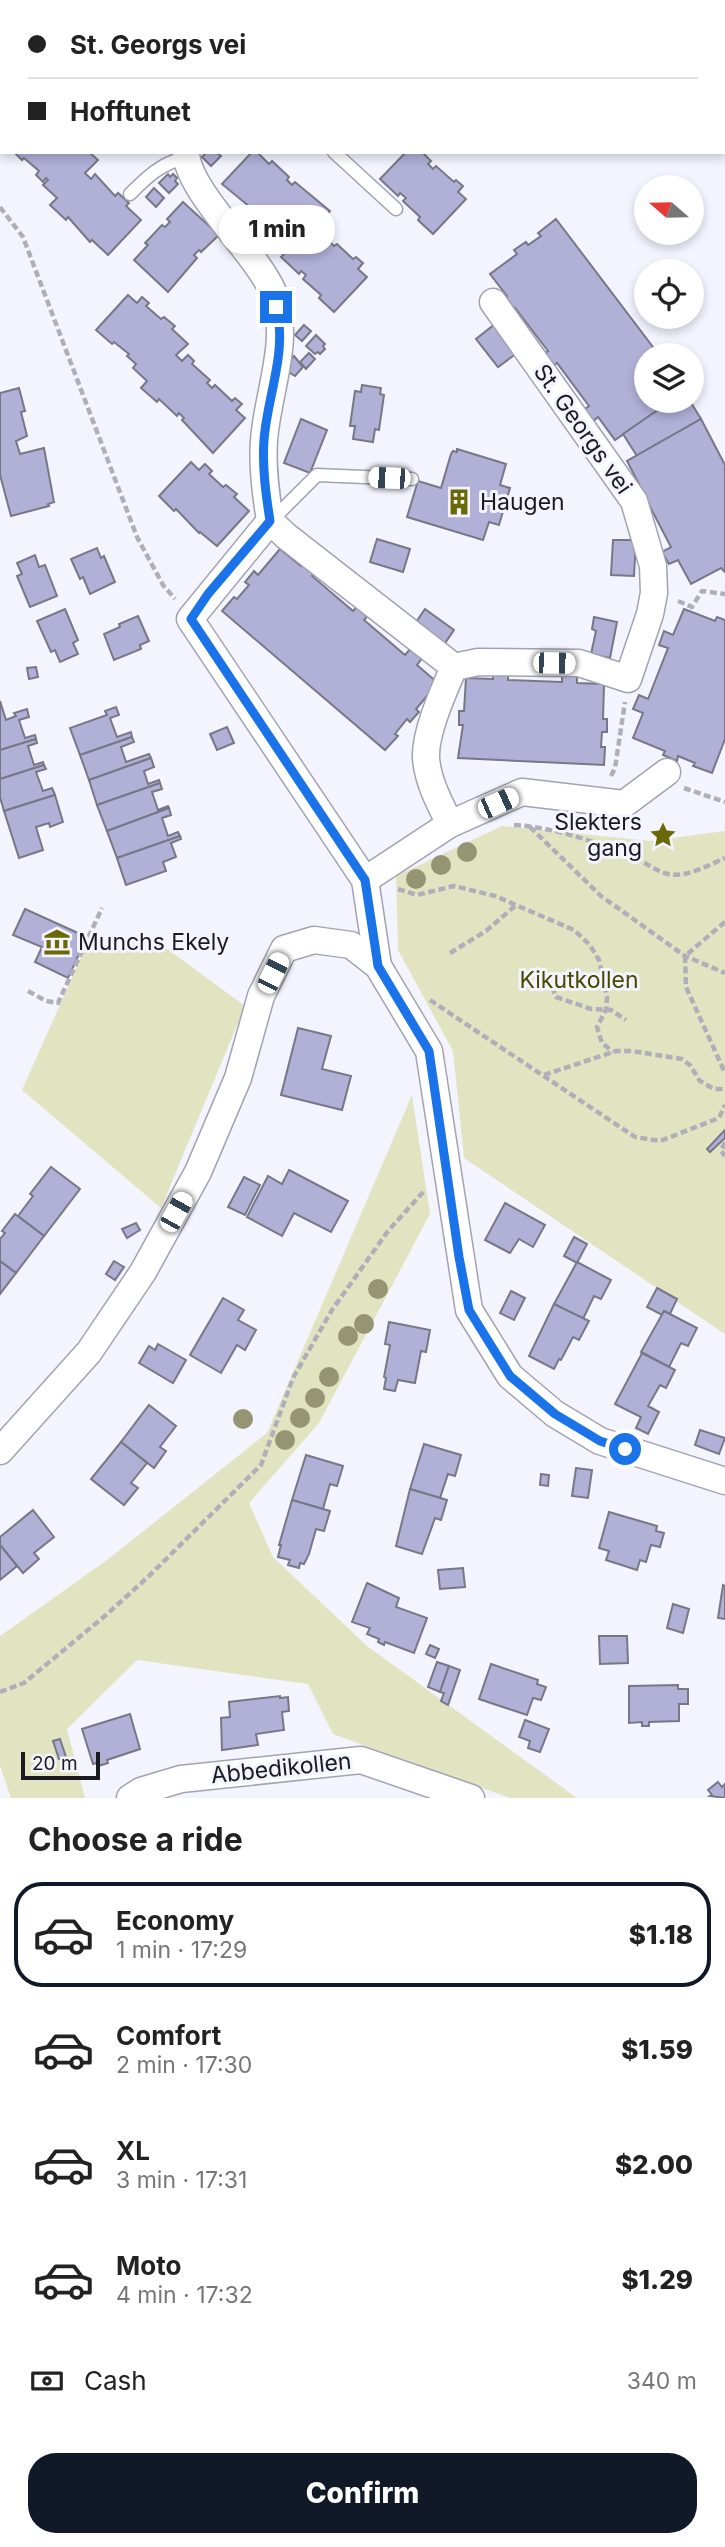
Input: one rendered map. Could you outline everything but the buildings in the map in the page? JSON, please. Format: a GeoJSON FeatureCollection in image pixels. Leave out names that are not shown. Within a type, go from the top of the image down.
{"type":"FeatureCollection","features":[{"type":"Feature","properties":{"kind":"street"},"geometry":{"type":"LineString","coordinates":[[186,155],[192,178],[239,240],[273,292],[281,323],[263,442],[269,511],[286,536],[454,667],[478,662],[579,663],[628,679]]}},
{"type":"Feature","properties":{"kind":"street","name":"St. Georgs vei"},"geometry":{"type":"LineString","coordinates":[[493,302],[634,501],[653,566],[653,593],[650,614],[628,679]]}},
{"type":"Feature","properties":{"kind":"street"},"geometry":{"type":"LineString","coordinates":[[269,511],[191,619],[365,880],[378,966],[429,1051],[469,1310],[510,1376],[555,1414],[600,1441],[725,1481]]}},
{"type":"Feature","properties":{"kind":"street"},"geometry":{"type":"LineString","coordinates":[[450,824],[437,799],[426,756],[435,713],[454,667]]}},
{"type":"Feature","properties":{"kind":"street"},"geometry":{"type":"LineString","coordinates":[[365,880],[450,824],[522,792],[624,804],[662,775]]}},
{"type":"Feature","properties":{"kind":"street"},"geometry":{"type":"LineString","coordinates":[[0,1451],[89,1352],[143,1272],[198,1172],[238,1078],[261,996],[284,949],[314,940],[351,945],[378,966]]}},
{"type":"Feature","properties":{"kind":"street","name":"Abbedikollen"},"geometry":{"type":"LineString","coordinates":[[130,1798],[141,1791],[181,1779],[361,1760],[471,1798]]}},
{"type":"Feature","properties":{"kind":"lane"},"geometry":{"type":"LineString","coordinates":[[336,154],[396,209]]}},
{"type":"Feature","properties":{"kind":"lane"},"geometry":{"type":"LineString","coordinates":[[130,194],[155,171],[186,155]]}},
{"type":"Feature","properties":{"kind":"lane"},"geometry":{"type":"LineString","coordinates":[[269,511],[317,475],[412,478]]}},
{"type":"Feature","properties":{"kind":"path"},"geometry":{"type":"LineString","coordinates":[[0,207],[23,237],[137,537],[163,585],[191,619]]}},
{"type":"Feature","properties":{"kind":"path"},"geometry":{"type":"LineString","coordinates":[[653,593],[692,607],[702,591],[725,594]]}},
{"type":"Feature","properties":{"kind":"path"},"geometry":{"type":"LineString","coordinates":[[597,801],[615,768],[628,679]]}},
{"type":"Feature","properties":{"kind":"path"},"geometry":{"type":"LineString","coordinates":[[662,775],[725,802]]}},
{"type":"Feature","properties":{"kind":"path"},"geometry":{"type":"LineString","coordinates":[[506,825],[530,826],[573,836],[630,855],[669,875],[695,871],[725,858]]}},
{"type":"Feature","properties":{"kind":"path"},"geometry":{"type":"LineString","coordinates":[[530,826],[601,896],[685,956],[725,973]]}},
{"type":"Feature","properties":{"kind":"path"},"geometry":{"type":"LineString","coordinates":[[369,914],[405,882]]}},
{"type":"Feature","properties":{"kind":"path"},"geometry":{"type":"LineString","coordinates":[[398,889],[418,895],[454,886],[495,897],[574,930],[590,944],[598,960],[607,997],[606,1010],[597,1027],[602,1043],[613,1052]]}},
{"type":"Feature","properties":{"kind":"path"},"geometry":{"type":"LineString","coordinates":[[450,953],[485,931],[515,906]]}},
{"type":"Feature","properties":{"kind":"path"},"geometry":{"type":"LineString","coordinates":[[28,991],[46,1001],[58,1003],[102,908]]}},
{"type":"Feature","properties":{"kind":"path"},"geometry":{"type":"LineString","coordinates":[[685,956],[725,922]]}},
{"type":"Feature","properties":{"kind":"path"},"geometry":{"type":"LineString","coordinates":[[685,956],[686,987],[725,1073]]}},
{"type":"Feature","properties":{"kind":"path"},"geometry":{"type":"LineString","coordinates":[[552,987],[556,997],[591,1009],[611,1010],[626,1020]]}},
{"type":"Feature","properties":{"kind":"path"},"geometry":{"type":"LineString","coordinates":[[422,995],[635,1137],[660,1141],[719,1118],[725,1105]]}},
{"type":"Feature","properties":{"kind":"path"},"geometry":{"type":"LineString","coordinates":[[544,1074],[613,1052],[632,1051],[682,1059],[690,1065],[700,1081],[714,1089],[725,1089]]}},
{"type":"Feature","properties":{"kind":"path"},"geometry":{"type":"LineString","coordinates":[[725,1143],[721,1151],[725,1156]]}},
{"type":"Feature","properties":{"kind":"path"},"geometry":{"type":"LineString","coordinates":[[0,1692],[24,1683],[106,1615],[261,1465],[293,1378],[332,1310],[388,1231],[447,1166]]}},
{"type":"Feature","properties":{"kind":"green space","name":"Kikutkollen"},"geometry":{"type":"Polygon","coordinates":[[[502,826],[650,841],[725,831],[725,1334],[464,1158],[453,1051],[398,950],[396,876],[502,826]]]}},
{"type":"Feature","properties":{"kind":"green space"},"geometry":{"type":"Polygon","coordinates":[[[92,933],[159,943],[245,1006],[161,1208],[22,1090],[92,933]]]}},
{"type":"Feature","properties":{"kind":"green space"},"geometry":{"type":"Polygon","coordinates":[[[412,1095],[430,1214],[319,1423],[249,1503],[273,1557],[367,1646],[577,1798],[510,1798],[333,1734],[308,1684],[137,1660],[67,1729],[85,1798],[11,1798],[0,1766],[0,1636],[107,1560],[267,1433],[412,1095]]]}},
{"type":"Feature","properties":{"kind":"place","name":"Haugen"},"geometry":{"type":"Point","coordinates":[459,502]}},
{"type":"Feature","properties":{"kind":"place","name":"Slekters gang"},"geometry":{"type":"Point","coordinates":[663,835]}},
{"type":"Feature","properties":{"kind":"place","name":"Munchs Ekely"},"geometry":{"type":"Point","coordinates":[57,942]}},
{"type":"Feature","properties":{"kind":"route"},"geometry":{"type":"LineString","coordinates":[[276,307],[281,323],[263,442],[270,521],[208,594],[191,619],[365,880],[378,966],[429,1051],[469,1310],[510,1376],[555,1414],[600,1441],[625,1449]]}}]}
